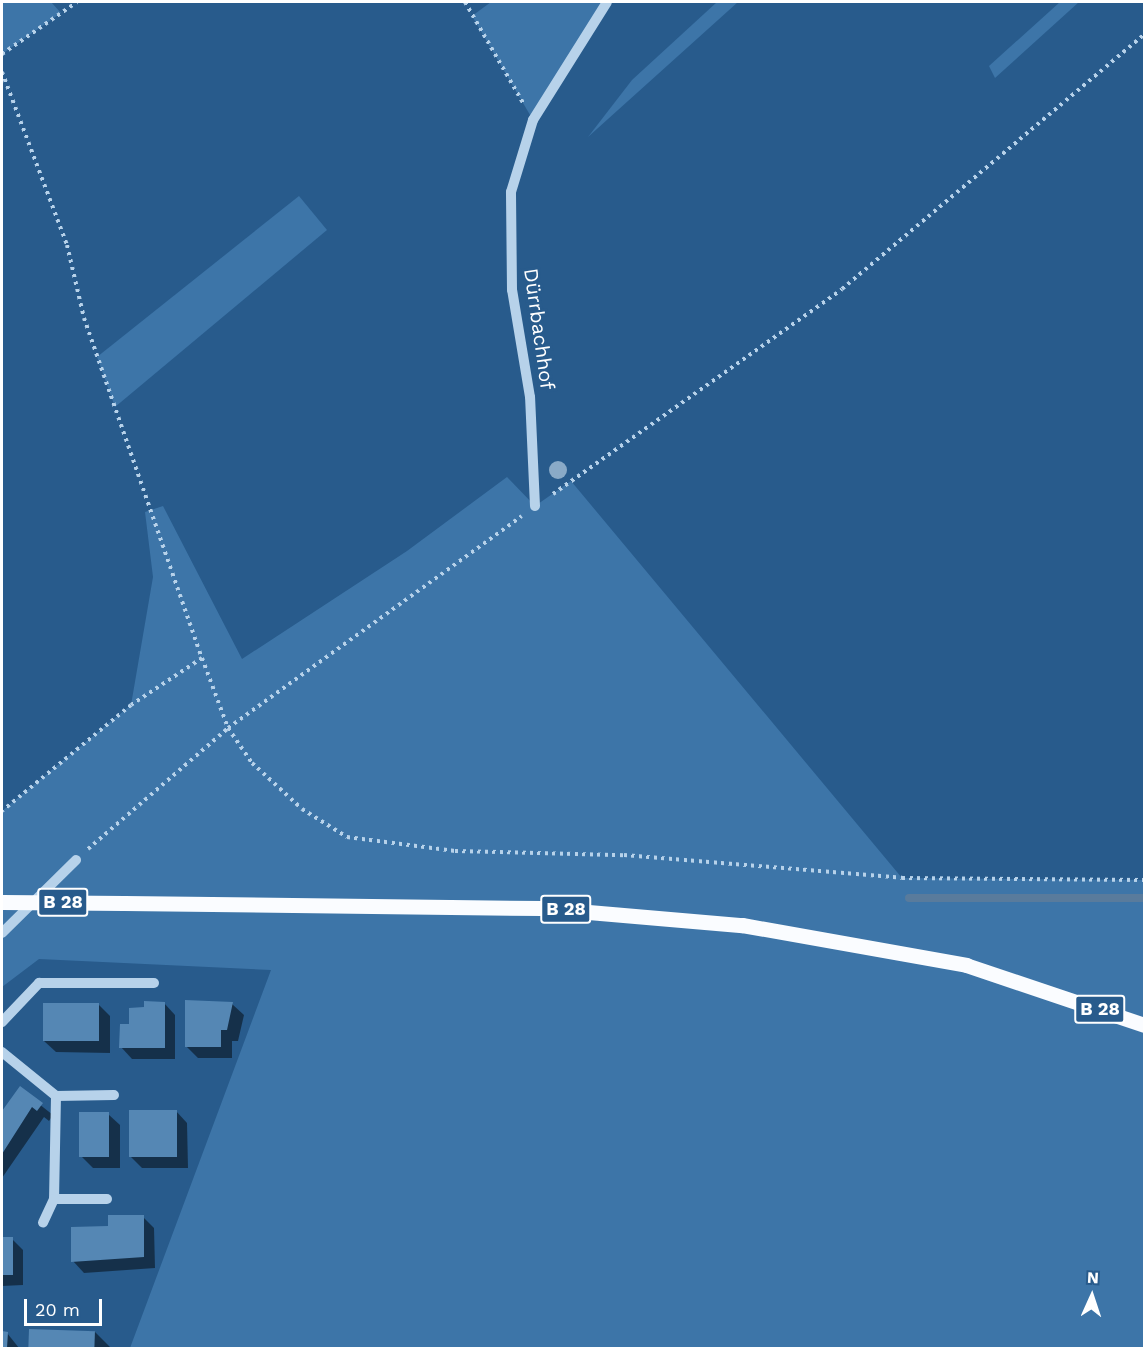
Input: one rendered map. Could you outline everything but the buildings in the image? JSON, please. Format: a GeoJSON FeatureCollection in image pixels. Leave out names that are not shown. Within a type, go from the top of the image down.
{"type":"FeatureCollection","features":[{"type":"Feature","properties":{"kind":"main road","name":"B 28"},"geometry":{"type":"LineString","coordinates":[[2,902],[542,908],[742,925],[966,965],[1144,1025]]}},
{"type":"Feature","properties":{"kind":"street","name":"Dürrbachhof"},"geometry":{"type":"LineString","coordinates":[[535,506],[530,397],[512,291],[511,192],[532,120],[607,2]]}},
{"type":"Feature","properties":{"kind":"street"},"geometry":{"type":"LineString","coordinates":[[2,933],[76,860]]}},
{"type":"Feature","properties":{"kind":"street"},"geometry":{"type":"LineString","coordinates":[[2,1022],[39,983],[154,983]]}},
{"type":"Feature","properties":{"kind":"street"},"geometry":{"type":"LineString","coordinates":[[2,1052],[56,1096],[114,1095]]}},
{"type":"Feature","properties":{"kind":"street"},"geometry":{"type":"LineString","coordinates":[[43,1223],[54,1199],[56,1096]]}},
{"type":"Feature","properties":{"kind":"street"},"geometry":{"type":"LineString","coordinates":[[54,1199],[107,1199]]}},
{"type":"Feature","properties":{"kind":"path"},"geometry":{"type":"LineString","coordinates":[[2,54],[77,2]]}},
{"type":"Feature","properties":{"kind":"path"},"geometry":{"type":"LineString","coordinates":[[465,2],[532,120]]}},
{"type":"Feature","properties":{"kind":"path"},"geometry":{"type":"LineString","coordinates":[[76,860],[228,728],[535,506],[842,289],[1144,35]]}},
{"type":"Feature","properties":{"kind":"path"},"geometry":{"type":"LineString","coordinates":[[2,72],[67,245],[84,318],[228,728],[252,763],[302,809],[347,837],[455,851],[624,855],[902,878],[1144,880]]}},
{"type":"Feature","properties":{"kind":"path"},"geometry":{"type":"LineString","coordinates":[[2,811],[131,705],[202,658]]}},
{"type":"Feature","properties":{"kind":"shaded area"},"geometry":{"type":"Polygon","coordinates":[[[2,2],[51,2],[61,13],[2,54],[2,2]]]}},
{"type":"Feature","properties":{"kind":"shaded area"},"geometry":{"type":"Polygon","coordinates":[[[491,2],[607,2],[533,120],[472,16],[491,2]]]}},
{"type":"Feature","properties":{"kind":"shaded area"},"geometry":{"type":"Polygon","coordinates":[[[717,2],[738,2],[588,137],[632,80],[717,2]]]}},
{"type":"Feature","properties":{"kind":"shaded area"},"geometry":{"type":"Polygon","coordinates":[[[1060,2],[1079,2],[995,78],[989,66],[1060,2]]]}},
{"type":"Feature","properties":{"kind":"shaded area"},"geometry":{"type":"Polygon","coordinates":[[[299,196],[327,230],[115,407],[97,357],[299,196]]]}},
{"type":"Feature","properties":{"kind":"shaded area"},"geometry":{"type":"Polygon","coordinates":[[[507,477],[535,506],[571,481],[902,878],[1144,880],[1144,1348],[130,1348],[271,970],[39,959],[2,987],[2,811],[131,705],[153,577],[145,512],[163,506],[242,659],[407,551],[507,477]]]}},
{"type":"Feature","properties":{"kind":"waterway"},"geometry":{"type":"LineString","coordinates":[[909,898],[1144,898]]}}]}
